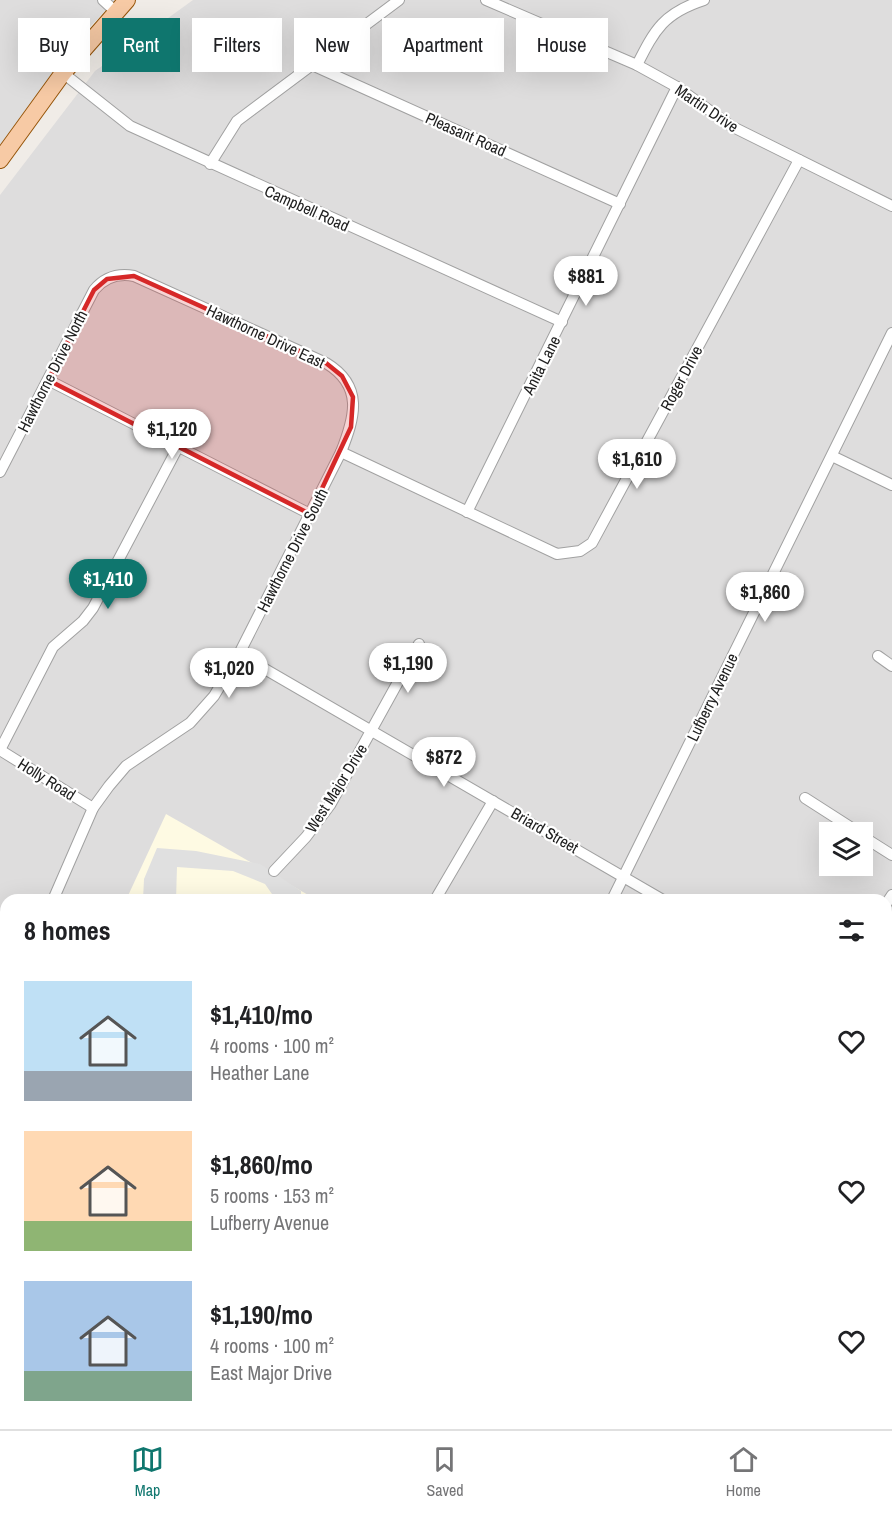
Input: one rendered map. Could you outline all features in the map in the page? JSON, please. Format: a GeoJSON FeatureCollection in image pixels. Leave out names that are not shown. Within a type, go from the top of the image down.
{"type":"FeatureCollection","features":[{"type":"Feature","properties":{"kind":"main road"},"geometry":{"type":"LineString","coordinates":[[0,160],[115,4]]}},
{"type":"Feature","properties":{"kind":"street"},"geometry":{"type":"LineString","coordinates":[[370,22],[399,0]]}},
{"type":"Feature","properties":{"kind":"street","name":"Martin Drive"},"geometry":{"type":"LineString","coordinates":[[486,0],[637,65],[677,87],[731,126],[892,206]]}},
{"type":"Feature","properties":{"kind":"street"},"geometry":{"type":"LineString","coordinates":[[637,65],[650,39],[664,20],[684,6],[704,0]]}},
{"type":"Feature","properties":{"kind":"street"},"geometry":{"type":"LineString","coordinates":[[210,164],[237,121],[303,72]]}},
{"type":"Feature","properties":{"kind":"street","name":"Pleasant Road"},"geometry":{"type":"LineString","coordinates":[[328,72],[620,204]]}},
{"type":"Feature","properties":{"kind":"street","name":"Campbell Road"},"geometry":{"type":"LineString","coordinates":[[63,74],[130,126],[562,322]]}},
{"type":"Feature","properties":{"kind":"street","name":"Anita Lane"},"geometry":{"type":"LineString","coordinates":[[466,512],[677,87]]}},
{"type":"Feature","properties":{"kind":"street","name":"Roger Drive"},"geometry":{"type":"LineString","coordinates":[[341,452],[557,554],[580,551],[592,543],[799,160]]}},
{"type":"Feature","properties":{"kind":"street","name":"Hawthorne Drive East"},"geometry":{"type":"LineString","coordinates":[[111,277],[134,276],[336,369],[348,385],[354,410],[341,452]]}},
{"type":"Feature","properties":{"kind":"street","name":"Hawthorne Drive North"},"geometry":{"type":"LineString","coordinates":[[0,472],[3,456],[48,380],[94,290],[111,277]]}},
{"type":"Feature","properties":{"kind":"street","name":"Lufberry Avenue"},"geometry":{"type":"LineString","coordinates":[[615,894],[892,333]]}},
{"type":"Feature","properties":{"kind":"street"},"geometry":{"type":"LineString","coordinates":[[48,380],[310,514]]}},
{"type":"Feature","properties":{"kind":"street"},"geometry":{"type":"LineString","coordinates":[[0,750],[53,647],[83,621],[93,608],[178,447]]}},
{"type":"Feature","properties":{"kind":"street","name":"Hawthorne Drive South"},"geometry":{"type":"LineString","coordinates":[[56,894],[93,808],[126,766],[190,723],[203,710],[239,654],[341,452]]}},
{"type":"Feature","properties":{"kind":"street"},"geometry":{"type":"LineString","coordinates":[[832,456],[892,485]]}},
{"type":"Feature","properties":{"kind":"street","name":"West Major Drive"},"geometry":{"type":"LineString","coordinates":[[274,871],[319,821],[372,731],[419,644]]}},
{"type":"Feature","properties":{"kind":"street","name":"Briard Street"},"geometry":{"type":"LineString","coordinates":[[239,654],[653,894]]}},
{"type":"Feature","properties":{"kind":"street"},"geometry":{"type":"LineString","coordinates":[[878,656],[892,666]]}},
{"type":"Feature","properties":{"kind":"street","name":"Holly Road"},"geometry":{"type":"LineString","coordinates":[[0,750],[93,808]]}},
{"type":"Feature","properties":{"kind":"street"},"geometry":{"type":"LineString","coordinates":[[806,798],[843,822]]}},
{"type":"Feature","properties":{"kind":"street"},"geometry":{"type":"LineString","coordinates":[[439,894],[494,801]]}},
{"type":"Feature","properties":{"kind":"street"},"geometry":{"type":"LineString","coordinates":[[873,843],[892,855]]}},
{"type":"Feature","properties":{"kind":"highlighted area"},"geometry":{"type":"Polygon","coordinates":[[[134,276],[326,363],[342,376],[353,397],[351,427],[310,514],[48,380],[94,290],[107,279],[134,276]]]}},
{"type":"Feature","properties":{"kind":"shaded area"},"geometry":{"type":"Polygon","coordinates":[[[0,0],[116,0],[90,27],[90,18],[18,18],[18,72],[53,72],[13,127],[0,150],[0,0]]]}},
{"type":"Feature","properties":{"kind":"shaded area"},"geometry":{"type":"Polygon","coordinates":[[[193,0],[892,0],[892,894],[0,894],[0,195],[95,71],[102,66],[102,72],[180,72],[180,18],[168,18],[193,0]]]}},
{"type":"Feature","properties":{"kind":"shaded area"},"geometry":{"type":"Polygon","coordinates":[[[166,814],[306,894],[129,894],[166,814]]]}},
{"type":"Feature","properties":{"kind":"shaded area"},"geometry":{"type":"Polygon","coordinates":[[[157,848],[196,851],[260,864],[301,891],[301,894],[272,894],[265,884],[233,871],[177,867],[176,894],[143,894],[144,879],[157,848]]]}}]}
